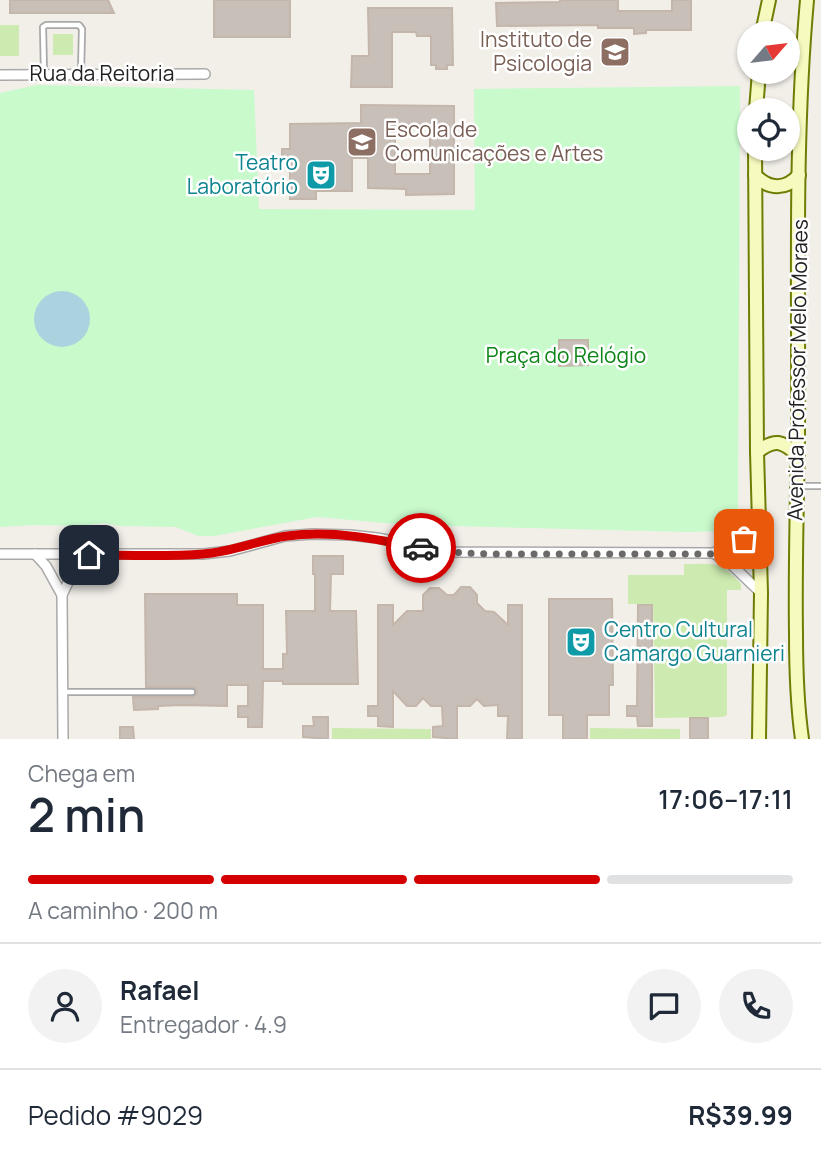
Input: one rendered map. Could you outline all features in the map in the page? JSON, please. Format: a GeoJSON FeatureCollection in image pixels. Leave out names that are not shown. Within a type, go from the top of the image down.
{"type":"FeatureCollection","features":[{"type":"Feature","properties":{"kind":"street"},"geometry":{"type":"LineString","coordinates":[[765,21],[769,0]]}},
{"type":"Feature","properties":{"kind":"street","name":"Avenida Professor Melo Moraes"},"geometry":{"type":"LineString","coordinates":[[802,739],[797,680],[795,580],[799,175],[807,0]]}},
{"type":"Feature","properties":{"kind":"street","name":"Rua da Reitoria"},"geometry":{"type":"LineString","coordinates":[[0,75],[205,74]]}},
{"type":"Feature","properties":{"kind":"street","name":"Avenida Professor Melo Moraes"},"geometry":{"type":"LineString","coordinates":[[755,161],[761,593],[760,739]]}},
{"type":"Feature","properties":{"kind":"street"},"geometry":{"type":"LineString","coordinates":[[755,175],[769,186],[777,187],[786,186],[799,175]]}},
{"type":"Feature","properties":{"kind":"street"},"geometry":{"type":"LineString","coordinates":[[757,452],[765,446],[779,442],[798,455]]}},
{"type":"Feature","properties":{"kind":"street"},"geometry":{"type":"LineString","coordinates":[[0,554],[203,554],[230,551],[285,536],[312,534],[377,538],[448,552],[713,554],[744,539],[760,523]]}},
{"type":"Feature","properties":{"kind":"street"},"geometry":{"type":"LineString","coordinates":[[35,554],[55,579],[62,594],[63,739]]}},
{"type":"Feature","properties":{"kind":"street"},"geometry":{"type":"LineString","coordinates":[[713,554],[731,564],[761,593]]}},
{"type":"Feature","properties":{"kind":"street"},"geometry":{"type":"LineString","coordinates":[[62,594],[73,572],[89,555]]}},
{"type":"Feature","properties":{"kind":"lane"},"geometry":{"type":"LineString","coordinates":[[44,73],[44,26],[79,25],[82,29],[82,74]]}},
{"type":"Feature","properties":{"kind":"lane"},"geometry":{"type":"LineString","coordinates":[[797,486],[821,486]]}},
{"type":"Feature","properties":{"kind":"lane"},"geometry":{"type":"LineString","coordinates":[[63,692],[192,692]]}},
{"type":"Feature","properties":{"kind":"green space"},"geometry":{"type":"Polygon","coordinates":[[[0,25],[19,25],[19,56],[0,56],[0,25]]]}},
{"type":"Feature","properties":{"kind":"green space"},"geometry":{"type":"Polygon","coordinates":[[[53,34],[73,34],[73,55],[53,55],[53,34]]]}},
{"type":"Feature","properties":{"kind":"green space","name":"Praça do Relógio"},"geometry":{"type":"Polygon","coordinates":[[[37,85],[254,90],[259,209],[475,210],[474,89],[740,86],[740,98],[737,98],[737,161],[740,161],[736,523],[723,531],[689,532],[408,525],[317,517],[214,536],[198,536],[176,527],[103,523],[0,527],[0,93],[37,85]]]}},
{"type":"Feature","properties":{"kind":"green space"},"geometry":{"type":"Polygon","coordinates":[[[684,564],[722,567],[741,584],[741,590],[727,590],[727,715],[723,717],[655,718],[653,604],[628,604],[628,575],[684,575],[684,564]]]}},
{"type":"Feature","properties":{"kind":"green space"},"geometry":{"type":"Polygon","coordinates":[[[332,728],[431,729],[431,739],[332,739],[332,728]]]}},
{"type":"Feature","properties":{"kind":"green space"},"geometry":{"type":"Polygon","coordinates":[[[590,728],[680,729],[680,739],[590,739],[590,728]]]}},
{"type":"Feature","properties":{"kind":"water"},"geometry":{"type":"Polygon","coordinates":[[[56,291],[68,291],[78,295],[86,303],[90,319],[86,335],[78,343],[68,347],[56,347],[46,343],[38,335],[34,325],[34,313],[38,303],[46,295],[56,291]]]}},
{"type":"Feature","properties":{"kind":"building"},"geometry":{"type":"Polygon","coordinates":[[[10,0],[108,0],[114,13],[10,13],[10,0]]]}},
{"type":"Feature","properties":{"kind":"building"},"geometry":{"type":"Polygon","coordinates":[[[214,0],[290,0],[290,37],[214,37],[214,0]]]}},
{"type":"Feature","properties":{"kind":"building"},"geometry":{"type":"Polygon","coordinates":[[[618,0],[618,11],[672,11],[672,0],[691,0],[691,30],[646,30],[646,33],[634,34],[634,28],[598,28],[598,25],[497,26],[496,3],[618,0]]]}},
{"type":"Feature","properties":{"kind":"building"},"geometry":{"type":"Polygon","coordinates":[[[368,8],[452,8],[453,65],[447,65],[447,69],[436,69],[436,65],[431,65],[431,36],[417,36],[416,32],[392,32],[392,87],[351,87],[352,56],[369,56],[368,8]]]}},
{"type":"Feature","properties":{"kind":"building"},"geometry":{"type":"Polygon","coordinates":[[[361,105],[454,106],[454,194],[406,195],[406,189],[368,188],[368,158],[352,158],[352,191],[316,191],[316,199],[290,199],[290,159],[282,159],[282,149],[290,149],[290,124],[361,123],[361,105]],[[395,124],[395,174],[430,174],[430,124],[395,124]]]}},
{"type":"Feature","properties":{"kind":"building"},"geometry":{"type":"Polygon","coordinates":[[[559,340],[588,340],[588,365],[559,366],[559,340]]]}},
{"type":"Feature","properties":{"kind":"building"},"geometry":{"type":"Polygon","coordinates":[[[313,556],[343,556],[343,574],[331,574],[330,611],[356,611],[358,684],[283,684],[283,681],[263,681],[262,727],[248,727],[248,717],[238,717],[238,706],[248,706],[248,685],[227,685],[227,706],[181,705],[134,710],[133,697],[192,697],[197,693],[192,687],[146,687],[145,594],[237,594],[237,605],[263,605],[263,669],[283,669],[283,654],[287,654],[286,611],[315,611],[313,556]]]}},
{"type":"Feature","properties":{"kind":"building"},"geometry":{"type":"Polygon","coordinates":[[[461,587],[470,587],[477,595],[477,603],[485,611],[494,612],[508,625],[508,605],[522,605],[522,739],[507,739],[508,716],[498,716],[498,705],[484,706],[477,699],[470,706],[457,706],[457,739],[433,737],[433,727],[443,726],[442,706],[431,706],[423,698],[416,706],[407,706],[393,691],[393,727],[378,726],[378,716],[368,716],[368,706],[378,706],[378,605],[393,605],[393,625],[407,611],[423,611],[423,595],[430,588],[439,588],[447,595],[454,595],[461,587]]]}},
{"type":"Feature","properties":{"kind":"building","name":"Centro Cultural Camargo Guarnieri"},"geometry":{"type":"Polygon","coordinates":[[[549,599],[612,599],[613,685],[609,685],[609,715],[587,715],[587,739],[563,739],[563,715],[549,715],[549,599]]]}},
{"type":"Feature","properties":{"kind":"building"},"geometry":{"type":"Polygon","coordinates":[[[638,605],[652,605],[652,726],[638,726],[637,716],[627,716],[627,706],[637,706],[638,605]]]}},
{"type":"Feature","properties":{"kind":"building"},"geometry":{"type":"Polygon","coordinates":[[[313,717],[328,717],[328,739],[303,737],[303,726],[314,726],[313,717]]]}},
{"type":"Feature","properties":{"kind":"building"},"geometry":{"type":"Polygon","coordinates":[[[690,718],[708,718],[708,739],[690,739],[690,718]]]}},
{"type":"Feature","properties":{"kind":"building"},"geometry":{"type":"Polygon","coordinates":[[[120,727],[133,727],[134,739],[120,739],[120,727]]]}},
{"type":"Feature","properties":{"kind":"way so far"},"geometry":{"type":"LineString","coordinates":[[421,548],[487,554],[713,554],[744,539]]}},
{"type":"Feature","properties":{"kind":"place","name":"Instituto de Psicologia"},"geometry":{"type":"Point","coordinates":[615,52]}},
{"type":"Feature","properties":{"kind":"place","name":"Escola de Comunicações e Artes"},"geometry":{"type":"Point","coordinates":[362,142]}},
{"type":"Feature","properties":{"kind":"place","name":"Teatro Laboratório"},"geometry":{"type":"Point","coordinates":[321,175]}},
{"type":"Feature","properties":{"kind":"place","name":"Centro Cultural Camargo Guarnieri"},"geometry":{"type":"Point","coordinates":[581,642]}},
{"type":"Feature","properties":{"kind":"route"},"geometry":{"type":"LineString","coordinates":[[89,555],[203,554],[230,551],[285,536],[312,534],[377,538],[421,548]]}}]}
